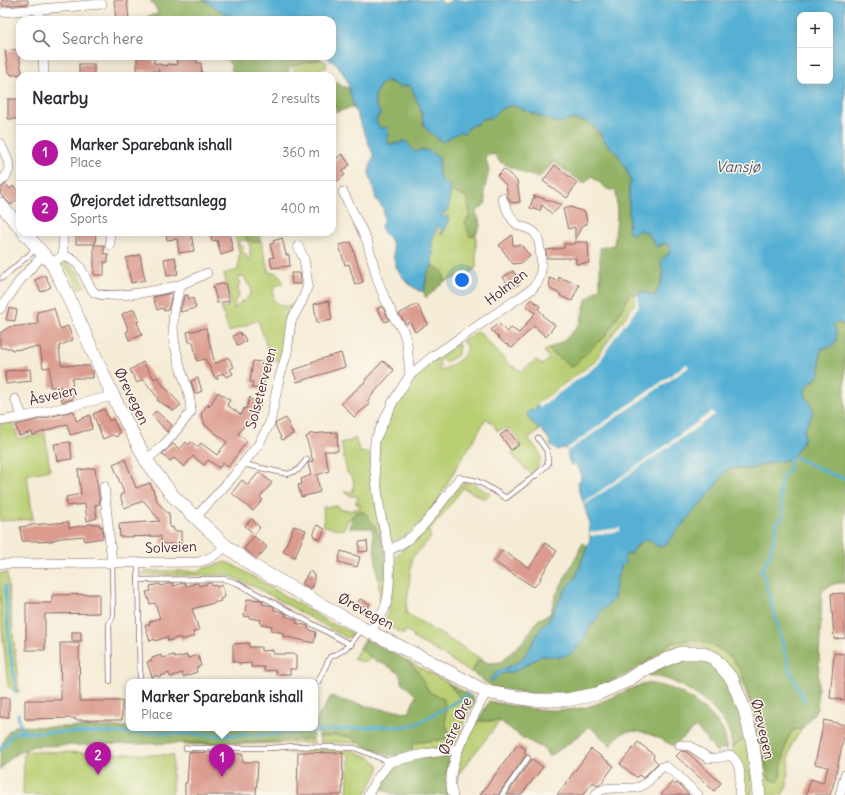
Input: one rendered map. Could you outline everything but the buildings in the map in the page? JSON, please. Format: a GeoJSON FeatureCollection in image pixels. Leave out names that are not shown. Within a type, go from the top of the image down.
{"type":"FeatureCollection","features":[{"type":"Feature","properties":{"kind":"street"},"geometry":{"type":"LineString","coordinates":[[4,12],[102,4]]}},
{"type":"Feature","properties":{"kind":"street"},"geometry":{"type":"LineString","coordinates":[[39,10],[40,16]]}},
{"type":"Feature","properties":{"kind":"street"},"geometry":{"type":"LineString","coordinates":[[43,60],[44,72]]}},
{"type":"Feature","properties":{"kind":"street"},"geometry":{"type":"LineString","coordinates":[[0,143],[9,163],[9,171],[7,177],[0,182]]}},
{"type":"Feature","properties":{"kind":"street"},"geometry":{"type":"LineString","coordinates":[[343,192],[367,241],[378,281],[385,299],[395,319],[403,330],[407,344],[410,375]]}},
{"type":"Feature","properties":{"kind":"street","name":"Holmen"},"geometry":{"type":"LineString","coordinates":[[366,630],[383,612],[386,604],[389,579],[389,550],[380,512],[374,464],[375,440],[393,402],[410,375],[432,357],[532,289],[539,279],[542,268],[537,234],[532,230],[517,224],[510,215],[502,198]]}},
{"type":"Feature","properties":{"kind":"street"},"geometry":{"type":"LineString","coordinates":[[0,204],[16,222]]}},
{"type":"Feature","properties":{"kind":"street","name":"Ørevegen"},"geometry":{"type":"LineString","coordinates":[[27,236],[44,255],[63,285],[113,396],[146,460],[173,496],[194,518],[226,546],[253,566],[366,630],[425,659],[486,692],[534,700],[566,700],[597,694],[626,681],[643,670],[681,653],[701,653],[714,658],[732,679],[745,711],[751,738],[759,795]]}},
{"type":"Feature","properties":{"kind":"street"},"geometry":{"type":"LineString","coordinates":[[63,236],[63,255]]}},
{"type":"Feature","properties":{"kind":"street"},"geometry":{"type":"LineString","coordinates":[[110,236],[110,245]]}},
{"type":"Feature","properties":{"kind":"street","name":"Solseterveien"},"geometry":{"type":"LineString","coordinates":[[194,518],[243,464],[258,445],[270,423],[279,379],[287,352],[291,321],[306,293],[308,285],[304,259],[298,246]]}},
{"type":"Feature","properties":{"kind":"street"},"geometry":{"type":"LineString","coordinates":[[0,309],[21,279],[44,255],[63,255],[73,259],[81,267],[93,292],[99,295],[110,296],[140,293],[181,285],[207,273]]}},
{"type":"Feature","properties":{"kind":"street"},"geometry":{"type":"LineString","coordinates":[[146,460],[165,444],[191,412],[191,402],[181,369],[174,334],[174,308],[181,285]]}},
{"type":"Feature","properties":{"kind":"street","name":"Åsveien"},"geometry":{"type":"LineString","coordinates":[[0,421],[113,396]]}},
{"type":"Feature","properties":{"kind":"street"},"geometry":{"type":"LineString","coordinates":[[15,399],[23,417]]}},
{"type":"Feature","properties":{"kind":"street"},"geometry":{"type":"LineString","coordinates":[[389,550],[398,547],[407,541],[423,525],[459,479]]}},
{"type":"Feature","properties":{"kind":"street"},"geometry":{"type":"LineString","coordinates":[[104,486],[112,563]]}},
{"type":"Feature","properties":{"kind":"street","name":"Solveien"},"geometry":{"type":"LineString","coordinates":[[0,564],[198,562],[209,559],[218,554],[226,546]]}},
{"type":"Feature","properties":{"kind":"street","name":"Østre Øre"},"geometry":{"type":"LineString","coordinates":[[453,795],[451,782],[452,766],[458,749],[486,692]]}},
{"type":"Feature","properties":{"kind":"street"},"geometry":{"type":"LineString","coordinates":[[680,745],[690,746],[708,758],[717,758],[730,755],[735,758],[740,772],[739,795]]}},
{"type":"Feature","properties":{"kind":"street"},"geometry":{"type":"LineString","coordinates":[[368,795],[376,780],[390,762],[424,754],[458,749]]}},
{"type":"Feature","properties":{"kind":"street"},"geometry":{"type":"LineString","coordinates":[[595,795],[602,789],[639,787],[647,782],[659,768],[665,766],[675,773],[698,795]]}},
{"type":"Feature","properties":{"kind":"street"},"geometry":{"type":"LineString","coordinates":[[840,795],[845,775]]}},
{"type":"Feature","properties":{"kind":"lane"},"geometry":{"type":"LineString","coordinates":[[2,278],[44,255]]}},
{"type":"Feature","properties":{"kind":"lane"},"geometry":{"type":"LineString","coordinates":[[459,479],[467,478],[476,480],[506,498],[548,464],[547,451],[538,438]]}},
{"type":"Feature","properties":{"kind":"lane"},"geometry":{"type":"LineString","coordinates":[[243,464],[288,474],[298,470],[307,459]]}},
{"type":"Feature","properties":{"kind":"lane"},"geometry":{"type":"LineString","coordinates":[[138,562],[140,679]]}},
{"type":"Feature","properties":{"kind":"lane"},"geometry":{"type":"LineString","coordinates":[[110,681],[109,624],[113,616],[112,563]]}},
{"type":"Feature","properties":{"kind":"lane"},"geometry":{"type":"LineString","coordinates":[[138,580],[224,579],[237,583],[351,645]]}},
{"type":"Feature","properties":{"kind":"lane"},"geometry":{"type":"LineString","coordinates":[[318,682],[330,657],[341,653],[366,630]]}},
{"type":"Feature","properties":{"kind":"lane"},"geometry":{"type":"LineString","coordinates":[[186,748],[271,750],[293,746],[355,748],[390,762]]}},
{"type":"Feature","properties":{"kind":"lane"},"geometry":{"type":"LineString","coordinates":[[502,795],[528,758]]}},
{"type":"Feature","properties":{"kind":"green space"},"geometry":{"type":"Polygon","coordinates":[[[150,0],[204,0],[230,16],[148,16],[158,14],[150,0]]]}},
{"type":"Feature","properties":{"kind":"green space"},"geometry":{"type":"Polygon","coordinates":[[[227,60],[317,60],[290,66],[288,72],[232,72],[231,65],[227,60]]]}},
{"type":"Feature","properties":{"kind":"green space"},"geometry":{"type":"Polygon","coordinates":[[[317,60],[322,60],[327,63],[326,68],[318,69],[314,72],[296,72],[290,66],[317,60]]]}},
{"type":"Feature","properties":{"kind":"green space"},"geometry":{"type":"Polygon","coordinates":[[[386,81],[399,87],[410,85],[420,107],[424,126],[442,142],[457,133],[462,133],[470,126],[477,124],[481,119],[493,117],[499,110],[512,105],[559,123],[573,119],[588,122],[594,127],[605,142],[613,148],[630,177],[631,182],[629,185],[628,226],[633,234],[640,230],[647,233],[660,247],[665,242],[670,246],[670,253],[665,256],[660,287],[657,292],[654,295],[645,292],[638,295],[630,293],[621,311],[604,338],[572,368],[548,349],[565,340],[580,323],[586,300],[600,287],[600,248],[614,245],[617,218],[616,191],[607,189],[592,176],[584,184],[554,162],[539,178],[500,162],[494,154],[485,156],[489,171],[484,191],[486,203],[476,213],[481,224],[476,234],[470,237],[465,223],[470,215],[467,197],[448,190],[450,187],[449,185],[443,181],[439,175],[438,167],[440,160],[425,150],[415,152],[406,141],[403,140],[399,144],[396,142],[395,145],[389,144],[384,127],[382,129],[380,128],[376,121],[380,113],[375,105],[375,96],[379,88],[386,81]]]}},
{"type":"Feature","properties":{"kind":"green space"},"geometry":{"type":"Polygon","coordinates":[[[336,82],[341,86],[349,88],[354,107],[336,112],[336,82]]]}},
{"type":"Feature","properties":{"kind":"green space"},"geometry":{"type":"Polygon","coordinates":[[[450,191],[467,197],[470,215],[470,236],[476,234],[476,268],[468,274],[445,281],[442,272],[423,291],[419,291],[406,282],[414,275],[431,226],[443,213],[449,210],[450,191]]]}},
{"type":"Feature","properties":{"kind":"green space"},"geometry":{"type":"Polygon","coordinates":[[[235,236],[248,236],[254,242],[261,241],[269,273],[276,272],[281,277],[283,284],[274,286],[273,297],[276,303],[282,306],[288,306],[299,301],[282,362],[271,359],[258,320],[229,332],[221,308],[229,306],[230,300],[224,274],[238,270],[239,252],[235,236]],[[239,241],[239,246],[244,247],[242,253],[246,254],[248,260],[250,261],[250,246],[247,241],[239,241]],[[244,276],[238,277],[237,279],[240,282],[238,287],[239,297],[235,301],[234,310],[242,300],[243,303],[251,293],[251,287],[248,285],[244,276]]]}},
{"type":"Feature","properties":{"kind":"green space"},"geometry":{"type":"Polygon","coordinates":[[[246,236],[259,236],[261,241],[254,242],[247,240],[246,236]]]}},
{"type":"Feature","properties":{"kind":"green space"},"geometry":{"type":"Polygon","coordinates":[[[66,262],[75,269],[85,286],[78,289],[68,269],[62,266],[62,263],[66,262]]]}},
{"type":"Feature","properties":{"kind":"green space"},"geometry":{"type":"Polygon","coordinates":[[[432,265],[443,272],[445,281],[426,298],[423,291],[425,288],[427,273],[432,265]]]}},
{"type":"Feature","properties":{"kind":"green space"},"geometry":{"type":"Polygon","coordinates":[[[630,293],[636,295],[635,304],[609,339],[595,362],[538,404],[538,406],[532,411],[529,411],[539,431],[528,438],[536,447],[540,456],[539,464],[536,469],[531,474],[511,453],[519,447],[514,433],[507,428],[497,431],[494,425],[486,418],[438,499],[423,521],[404,537],[392,542],[389,540],[377,468],[377,446],[394,405],[416,374],[456,343],[459,345],[458,355],[445,363],[442,359],[438,361],[441,366],[438,368],[440,371],[449,367],[463,356],[468,348],[462,341],[478,331],[510,365],[522,371],[536,360],[542,365],[549,359],[544,351],[548,349],[572,368],[604,338],[621,311],[630,293]]]}},
{"type":"Feature","properties":{"kind":"green space"},"geometry":{"type":"Polygon","coordinates":[[[836,322],[845,326],[845,583],[832,584],[822,592],[817,709],[802,729],[793,730],[787,739],[779,782],[769,779],[750,699],[741,671],[731,657],[713,645],[694,639],[670,643],[644,664],[622,677],[591,690],[565,695],[542,696],[492,687],[472,672],[478,660],[488,663],[501,662],[523,641],[538,620],[550,614],[556,595],[583,543],[587,546],[576,577],[563,593],[548,621],[541,628],[530,648],[517,663],[498,671],[500,674],[513,672],[542,656],[561,657],[582,643],[591,625],[597,619],[600,612],[613,601],[617,579],[626,554],[632,553],[644,539],[651,541],[660,547],[666,544],[714,488],[727,470],[735,468],[749,469],[790,459],[804,440],[804,431],[813,412],[811,404],[806,397],[805,392],[807,385],[815,380],[819,372],[822,348],[835,343],[836,336],[832,326],[836,322]]]}},
{"type":"Feature","properties":{"kind":"green space"},"geometry":{"type":"Polygon","coordinates":[[[13,422],[18,439],[45,433],[50,470],[27,475],[33,519],[0,521],[0,423],[13,422]]]}},
{"type":"Feature","properties":{"kind":"green space"},"geometry":{"type":"Polygon","coordinates":[[[355,438],[360,452],[369,452],[382,540],[377,533],[375,526],[364,512],[356,512],[347,522],[343,530],[324,526],[323,507],[338,506],[340,510],[346,509],[350,511],[359,508],[360,504],[356,504],[356,501],[358,500],[357,496],[351,496],[344,491],[353,492],[354,484],[353,479],[347,473],[341,443],[355,438]]]}},
{"type":"Feature","properties":{"kind":"green space"},"geometry":{"type":"Polygon","coordinates":[[[471,482],[490,494],[485,499],[463,488],[429,532],[431,538],[412,558],[406,613],[488,663],[478,660],[471,673],[442,654],[413,638],[414,635],[406,630],[404,634],[386,625],[385,623],[391,600],[394,562],[396,555],[414,540],[458,488],[464,483],[471,482]]]}},
{"type":"Feature","properties":{"kind":"green space"},"geometry":{"type":"Polygon","coordinates":[[[356,512],[364,512],[375,526],[377,533],[382,540],[385,551],[386,577],[378,579],[372,528],[350,528],[352,517],[356,512]]]}},
{"type":"Feature","properties":{"kind":"green space"},"geometry":{"type":"Polygon","coordinates":[[[225,562],[242,570],[328,622],[351,632],[352,635],[347,638],[257,588],[228,575],[142,575],[145,571],[196,571],[225,562]]]}},
{"type":"Feature","properties":{"kind":"green space"},"geometry":{"type":"Polygon","coordinates":[[[0,573],[7,573],[19,692],[15,692],[8,686],[0,609],[0,573]]]}},
{"type":"Feature","properties":{"kind":"green space"},"geometry":{"type":"Polygon","coordinates":[[[386,577],[384,596],[381,605],[378,579],[386,577]]]}},
{"type":"Feature","properties":{"kind":"green space"},"geometry":{"type":"Polygon","coordinates":[[[365,639],[404,659],[417,670],[429,692],[443,698],[446,708],[445,721],[449,734],[446,739],[413,743],[412,751],[395,756],[388,755],[358,743],[351,737],[336,735],[319,737],[317,731],[318,718],[331,696],[345,701],[386,710],[397,710],[409,713],[416,695],[403,684],[399,673],[374,660],[360,648],[365,639]]]}},
{"type":"Feature","properties":{"kind":"green space"},"geometry":{"type":"Polygon","coordinates":[[[694,639],[713,645],[731,657],[741,671],[750,699],[769,779],[779,781],[787,740],[793,730],[802,729],[792,744],[789,756],[787,786],[782,795],[762,795],[758,747],[752,712],[741,682],[731,669],[706,650],[688,645],[665,652],[644,664],[670,643],[694,639]]]}},
{"type":"Feature","properties":{"kind":"green space"},"geometry":{"type":"Polygon","coordinates":[[[360,648],[371,658],[367,662],[353,659],[360,648]]]}},
{"type":"Feature","properties":{"kind":"green space"},"geometry":{"type":"Polygon","coordinates":[[[404,659],[447,682],[470,709],[455,744],[451,747],[435,750],[412,751],[413,743],[446,739],[449,734],[445,721],[446,708],[429,692],[417,670],[404,659]]]}},
{"type":"Feature","properties":{"kind":"green space"},"geometry":{"type":"Polygon","coordinates":[[[674,661],[694,661],[705,663],[715,668],[723,675],[738,704],[747,736],[732,748],[728,729],[717,713],[702,699],[675,682],[664,678],[647,675],[674,661]]]}},
{"type":"Feature","properties":{"kind":"green space"},"geometry":{"type":"Polygon","coordinates":[[[447,682],[473,697],[474,703],[470,709],[447,682]]]}},
{"type":"Feature","properties":{"kind":"green space"},"geometry":{"type":"Polygon","coordinates":[[[647,683],[675,690],[685,695],[704,709],[720,725],[727,749],[720,749],[717,752],[696,727],[674,746],[649,734],[632,731],[624,733],[617,738],[611,746],[589,726],[578,737],[549,757],[544,749],[523,738],[500,721],[478,721],[489,701],[538,709],[575,709],[587,707],[647,683]]]}},
{"type":"Feature","properties":{"kind":"green space"},"geometry":{"type":"Polygon","coordinates":[[[478,721],[500,721],[460,772],[458,780],[457,766],[463,750],[478,721]]]}},
{"type":"Feature","properties":{"kind":"green space"},"geometry":{"type":"Polygon","coordinates":[[[14,726],[126,727],[126,731],[312,731],[313,739],[250,743],[34,746],[15,755],[7,761],[0,770],[2,745],[9,731],[14,726]]]}},
{"type":"Feature","properties":{"kind":"green space"},"geometry":{"type":"Polygon","coordinates":[[[336,735],[351,737],[358,743],[320,742],[319,737],[336,735]]]}},
{"type":"Feature","properties":{"kind":"green space"},"geometry":{"type":"Polygon","coordinates":[[[747,736],[752,795],[742,795],[732,748],[747,736]]]}},
{"type":"Feature","properties":{"kind":"green space"},"geometry":{"type":"Polygon","coordinates":[[[313,739],[314,743],[184,745],[184,743],[250,743],[313,739]]]}},
{"type":"Feature","properties":{"kind":"green space"},"geometry":{"type":"Polygon","coordinates":[[[292,748],[352,750],[373,759],[379,766],[379,770],[365,795],[347,795],[349,754],[288,753],[288,751],[292,748]]]}},
{"type":"Feature","properties":{"kind":"green space"},"geometry":{"type":"Polygon","coordinates":[[[24,751],[173,755],[172,795],[23,795],[24,751]]]}},
{"type":"Feature","properties":{"kind":"green space"},"geometry":{"type":"Polygon","coordinates":[[[447,755],[449,758],[446,777],[448,795],[394,795],[377,786],[387,773],[400,764],[423,757],[447,755]]]}},
{"type":"Feature","properties":{"kind":"water","name":"Vansjø"},"geometry":{"type":"Polygon","coordinates":[[[204,0],[440,0],[444,4],[452,0],[845,0],[845,326],[839,322],[833,324],[836,332],[836,341],[828,348],[822,348],[819,374],[807,386],[805,392],[806,397],[811,404],[813,412],[804,431],[804,440],[790,459],[749,469],[735,468],[727,470],[714,488],[666,544],[660,547],[651,541],[644,539],[637,545],[631,554],[629,555],[627,553],[624,559],[626,563],[622,565],[617,579],[613,601],[600,612],[597,619],[591,625],[582,643],[571,654],[561,657],[542,656],[513,672],[500,674],[492,682],[489,679],[494,676],[496,672],[521,660],[530,648],[541,628],[548,621],[567,587],[576,577],[590,539],[589,522],[579,492],[578,482],[581,479],[580,471],[575,463],[571,466],[568,458],[568,450],[563,448],[557,450],[549,444],[551,442],[541,429],[539,431],[529,419],[527,414],[537,406],[537,404],[595,362],[635,304],[636,295],[643,291],[651,295],[656,295],[663,278],[661,261],[669,254],[670,246],[664,242],[658,248],[647,233],[640,230],[633,234],[629,232],[629,185],[631,182],[626,168],[617,153],[605,142],[598,130],[588,122],[573,119],[559,123],[512,105],[499,110],[493,117],[482,119],[477,124],[470,126],[465,133],[460,132],[442,142],[425,128],[420,107],[410,85],[400,87],[386,81],[381,84],[376,93],[375,103],[381,114],[377,117],[376,121],[380,128],[388,128],[387,132],[389,134],[387,140],[389,144],[395,145],[396,142],[399,144],[405,140],[415,152],[423,150],[433,153],[440,159],[439,171],[441,179],[443,182],[451,186],[447,190],[450,191],[449,210],[442,215],[443,218],[447,215],[449,219],[442,235],[440,234],[442,229],[441,227],[437,227],[432,241],[432,267],[427,273],[424,290],[419,291],[403,278],[395,265],[392,243],[383,232],[381,225],[384,220],[383,208],[376,199],[369,172],[372,159],[374,157],[353,105],[347,80],[337,64],[330,60],[336,60],[336,16],[230,16],[204,0]]]}},
{"type":"Feature","properties":{"kind":"pier"},"geometry":{"type":"Polygon","coordinates":[[[636,295],[638,295],[639,306],[613,340],[598,365],[540,407],[537,404],[595,362],[635,304],[636,295]]]}},
{"type":"Feature","properties":{"kind":"pier"},"geometry":{"type":"Polygon","coordinates":[[[687,364],[689,367],[568,451],[566,449],[687,364]]]}},
{"type":"Feature","properties":{"kind":"pier"},"geometry":{"type":"Polygon","coordinates":[[[712,411],[715,415],[584,505],[584,502],[653,455],[712,411]]]}},
{"type":"Feature","properties":{"kind":"pier"},"geometry":{"type":"Polygon","coordinates":[[[620,528],[620,531],[590,536],[590,532],[620,528]]]}},
{"type":"Feature","properties":{"kind":"waterway"},"geometry":{"type":"LineString","coordinates":[[793,456],[845,479]]}},
{"type":"Feature","properties":{"kind":"waterway"},"geometry":{"type":"LineString","coordinates":[[790,459],[790,468],[781,478],[780,495],[783,516],[777,522],[769,556],[761,572],[766,579],[767,589],[789,669],[804,701]]}},
{"type":"Feature","properties":{"kind":"waterway"},"geometry":{"type":"LineString","coordinates":[[5,586],[10,651],[16,692]]}},
{"type":"Feature","properties":{"kind":"waterway"},"geometry":{"type":"LineString","coordinates":[[0,750],[13,733],[20,732],[266,735],[383,726],[399,727],[415,725],[468,695]]}},
{"type":"Feature","properties":{"kind":"waterway"},"geometry":{"type":"LineString","coordinates":[[18,714],[20,726],[23,732]]}},
{"type":"Feature","properties":{"kind":"place","name":"Ørejordet idrettsanlegg"},"geometry":{"type":"Point","coordinates":[98,775]}},
{"type":"Feature","properties":{"kind":"place","name":"Marker Sparebank ishall"},"geometry":{"type":"Point","coordinates":[222,777]}}]}
